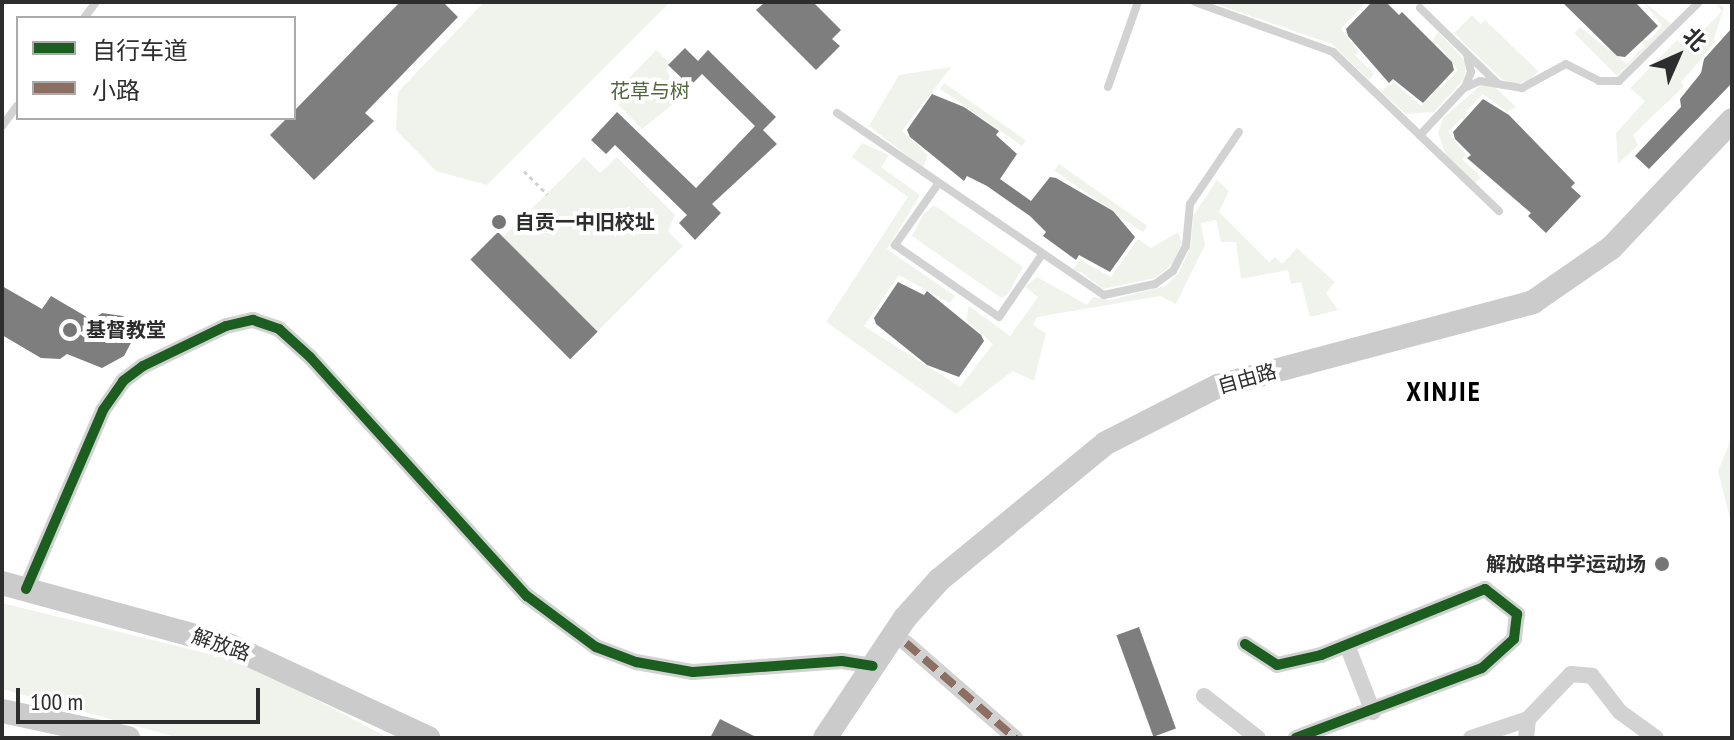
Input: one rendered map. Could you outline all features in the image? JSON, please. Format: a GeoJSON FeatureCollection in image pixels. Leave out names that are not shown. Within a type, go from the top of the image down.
{"type":"FeatureCollection","features":[{"type":"Feature","properties":{"kind":"main road","name":"自由路"},"geometry":{"type":"LineString","coordinates":[[825,738],[873,666],[939,580],[1106,443],[1218,386],[1533,302],[1611,248],[1732,120]]}},
{"type":"Feature","properties":{"kind":"main road","name":"自由路"},"geometry":{"type":"LineString","coordinates":[[843,738],[906,643],[948,591],[1115,454],[1161,427],[1225,401],[1537,317],[1580,292],[1620,260],[1732,142]]}},
{"type":"Feature","properties":{"kind":"main road","name":"解放路"},"geometry":{"type":"LineString","coordinates":[[2,583],[228,645],[428,738]]}},
{"type":"Feature","properties":{"kind":"main road"},"geometry":{"type":"LineString","coordinates":[[2,711],[128,738]]}},
{"type":"Feature","properties":{"kind":"street"},"geometry":{"type":"LineString","coordinates":[[26,589],[103,410],[123,381],[143,366],[226,326],[253,320],[279,329],[310,357],[527,596],[596,647],[636,662],[693,672],[842,661],[873,666]]}},
{"type":"Feature","properties":{"kind":"street"},"geometry":{"type":"LineString","coordinates":[[1245,644],[1277,665],[1347,645],[1485,589],[1517,614],[1514,639],[1482,668],[1373,712],[1296,738]]}},
{"type":"Feature","properties":{"kind":"street"},"geometry":{"type":"LineString","coordinates":[[906,643],[1015,738]]}},
{"type":"Feature","properties":{"kind":"street"},"geometry":{"type":"LineString","coordinates":[[1347,645],[1373,712]]}},
{"type":"Feature","properties":{"kind":"street"},"geometry":{"type":"LineString","coordinates":[[1471,738],[1528,719],[1571,674],[1592,676],[1620,712],[1656,738]]}},
{"type":"Feature","properties":{"kind":"street"},"geometry":{"type":"LineString","coordinates":[[1204,696],[1258,738]]}},
{"type":"Feature","properties":{"kind":"street"},"geometry":{"type":"LineString","coordinates":[[1526,738],[1528,719]]}},
{"type":"Feature","properties":{"kind":"lane"},"geometry":{"type":"LineString","coordinates":[[1108,87],[1138,2]]}},
{"type":"Feature","properties":{"kind":"lane"},"geometry":{"type":"LineString","coordinates":[[1195,2],[1333,52],[1499,211]]}},
{"type":"Feature","properties":{"kind":"lane"},"geometry":{"type":"LineString","coordinates":[[1464,88],[1480,81],[1525,87],[1550,68],[1566,64],[1599,81],[1619,81],[1699,2]]}},
{"type":"Feature","properties":{"kind":"lane"},"geometry":{"type":"LineString","coordinates":[[1420,8],[1498,83]]}},
{"type":"Feature","properties":{"kind":"lane"},"geometry":{"type":"LineString","coordinates":[[1420,135],[1464,88],[1471,72],[1465,51]]}},
{"type":"Feature","properties":{"kind":"lane"},"geometry":{"type":"LineString","coordinates":[[2,126],[16,108]]}},
{"type":"Feature","properties":{"kind":"lane"},"geometry":{"type":"LineString","coordinates":[[837,113],[1041,256],[1104,295],[1164,280],[1186,246],[1190,204],[1239,132]]}},
{"type":"Feature","properties":{"kind":"lane"},"geometry":{"type":"LineString","coordinates":[[938,184],[895,245],[999,317],[1041,256]]}},
{"type":"Feature","properties":{"kind":"path"},"geometry":{"type":"LineString","coordinates":[[524,171],[547,194]]}},
{"type":"Feature","properties":{"kind":"green space"},"geometry":{"type":"Polygon","coordinates":[[[484,2],[670,2],[487,185],[436,171],[396,130],[398,92],[484,2]]]}},
{"type":"Feature","properties":{"kind":"green space"},"geometry":{"type":"Polygon","coordinates":[[[1210,2],[1366,2],[1341,29],[1359,52],[1355,55],[1374,74],[1369,80],[1332,44],[1210,2]]]}},
{"type":"Feature","properties":{"kind":"green space"},"geometry":{"type":"Polygon","coordinates":[[[1644,2],[1671,24],[1617,76],[1574,33],[1580,27],[1627,64],[1645,45],[1631,31],[1648,41],[1662,26],[1644,2]]]}},
{"type":"Feature","properties":{"kind":"green space"},"geometry":{"type":"Polygon","coordinates":[[[1714,2],[1724,7],[1711,48],[1681,82],[1684,86],[1633,135],[1638,145],[1618,164],[1616,133],[1645,101],[1630,88],[1677,40],[1686,48],[1722,11],[1714,2]]]}},
{"type":"Feature","properties":{"kind":"green space"},"geometry":{"type":"Polygon","coordinates":[[[1472,15],[1481,24],[1485,20],[1538,71],[1531,79],[1518,84],[1503,80],[1454,33],[1472,15]]]}},
{"type":"Feature","properties":{"kind":"green space"},"geometry":{"type":"Polygon","coordinates":[[[1438,32],[1466,62],[1464,79],[1434,112],[1406,114],[1381,92],[1387,86],[1395,83],[1421,106],[1435,92],[1425,75],[1441,88],[1458,70],[1438,44],[1428,48],[1438,32]]]}},
{"type":"Feature","properties":{"kind":"green space","name":"花草与树"},"geometry":{"type":"Polygon","coordinates":[[[656,50],[670,63],[666,70],[683,96],[642,129],[611,97],[656,50]]]}},
{"type":"Feature","properties":{"kind":"green space"},"geometry":{"type":"Polygon","coordinates":[[[951,67],[902,131],[928,155],[923,168],[869,126],[899,75],[951,67]]]}},
{"type":"Feature","properties":{"kind":"green space"},"geometry":{"type":"Polygon","coordinates":[[[944,83],[1026,140],[1022,146],[940,89],[944,83]]]}},
{"type":"Feature","properties":{"kind":"green space"},"geometry":{"type":"Polygon","coordinates":[[[1481,85],[1495,87],[1516,107],[1507,112],[1483,94],[1466,111],[1465,121],[1462,118],[1448,132],[1466,155],[1462,159],[1481,177],[1475,183],[1446,155],[1438,133],[1443,118],[1481,85]]]}},
{"type":"Feature","properties":{"kind":"green space"},"geometry":{"type":"Polygon","coordinates":[[[862,143],[889,155],[881,167],[920,195],[887,249],[955,296],[950,303],[899,275],[864,326],[960,387],[993,344],[966,320],[969,306],[1010,336],[1038,297],[1025,287],[1037,277],[1087,305],[1093,297],[1110,300],[1165,286],[1179,273],[1191,245],[1193,216],[1217,180],[1229,191],[1219,212],[1269,262],[1275,257],[1282,264],[1297,248],[1335,282],[1326,293],[1338,310],[1310,317],[1301,282],[1291,284],[1288,270],[1241,279],[1236,242],[1221,242],[1216,220],[1201,223],[1205,245],[1176,304],[1160,296],[1037,317],[1033,325],[1046,333],[1034,381],[1013,371],[956,414],[826,322],[908,197],[852,157],[862,143]]]}},
{"type":"Feature","properties":{"kind":"green space"},"geometry":{"type":"Polygon","coordinates":[[[584,157],[600,173],[617,157],[675,215],[668,231],[683,246],[597,332],[503,237],[584,157]]]}},
{"type":"Feature","properties":{"kind":"green space"},"geometry":{"type":"Polygon","coordinates":[[[1059,164],[1147,226],[1143,232],[1054,171],[1059,164]]]}},
{"type":"Feature","properties":{"kind":"green space"},"geometry":{"type":"Polygon","coordinates":[[[934,205],[1023,267],[1007,295],[1001,298],[912,236],[923,215],[934,205]]]}},
{"type":"Feature","properties":{"kind":"green space"},"geometry":{"type":"Polygon","coordinates":[[[1178,232],[1182,243],[1172,264],[1155,278],[1103,289],[1081,272],[1072,271],[1080,260],[1111,277],[1138,239],[1151,248],[1178,232]]]}},
{"type":"Feature","properties":{"kind":"green space"},"geometry":{"type":"Polygon","coordinates":[[[1732,437],[1732,526],[1718,471],[1732,437]]]}},
{"type":"Feature","properties":{"kind":"green space"},"geometry":{"type":"Polygon","coordinates":[[[2,603],[246,663],[389,738],[179,738],[2,689],[2,603]]]}},
{"type":"Feature","properties":{"kind":"building"},"geometry":{"type":"Polygon","coordinates":[[[400,2],[443,2],[458,17],[365,113],[374,121],[314,180],[270,135],[285,120],[296,120],[296,109],[400,2]]]}},
{"type":"Feature","properties":{"kind":"building"},"geometry":{"type":"Polygon","coordinates":[[[765,2],[813,2],[841,30],[832,39],[840,46],[816,70],[756,10],[765,2]]]}},
{"type":"Feature","properties":{"kind":"building"},"geometry":{"type":"Polygon","coordinates":[[[1372,2],[1386,2],[1399,15],[1402,12],[1452,62],[1454,70],[1423,103],[1393,79],[1389,83],[1348,36],[1346,29],[1372,2]]]}},
{"type":"Feature","properties":{"kind":"building"},"geometry":{"type":"Polygon","coordinates":[[[1562,2],[1635,2],[1658,26],[1625,57],[1617,56],[1562,2]]]}},
{"type":"Feature","properties":{"kind":"building"},"geometry":{"type":"Polygon","coordinates":[[[1732,28],[1732,83],[1649,169],[1635,156],[1681,107],[1680,99],[1701,73],[1704,59],[1732,28]]]}},
{"type":"Feature","properties":{"kind":"building"},"geometry":{"type":"Polygon","coordinates":[[[685,48],[698,61],[708,50],[776,117],[763,130],[777,144],[712,204],[721,213],[695,240],[679,223],[687,215],[615,145],[606,154],[591,140],[617,112],[696,188],[755,126],[702,74],[690,86],[668,65],[685,48]]]}},
{"type":"Feature","properties":{"kind":"building"},"geometry":{"type":"Polygon","coordinates":[[[932,94],[964,107],[999,131],[996,135],[1017,154],[1000,179],[1031,201],[1050,177],[1113,211],[1135,237],[1110,272],[1079,255],[1076,260],[1043,236],[1046,232],[1030,216],[987,186],[967,176],[964,181],[910,137],[907,130],[932,94]]]}},
{"type":"Feature","properties":{"kind":"building"},"geometry":{"type":"Polygon","coordinates":[[[1483,99],[1509,115],[1575,183],[1571,187],[1581,196],[1546,233],[1528,216],[1531,213],[1467,158],[1471,155],[1455,139],[1453,132],[1483,99]]]}},
{"type":"Feature","properties":{"kind":"building"},"geometry":{"type":"Polygon","coordinates":[[[498,232],[598,332],[570,359],[470,260],[498,232]]]}},
{"type":"Feature","properties":{"kind":"building"},"geometry":{"type":"Polygon","coordinates":[[[898,282],[924,295],[927,291],[981,335],[984,341],[959,377],[927,365],[876,324],[874,318],[898,282]]]}},
{"type":"Feature","properties":{"kind":"building","name":"基督教堂"},"geometry":{"type":"Polygon","coordinates":[[[2,286],[42,309],[51,296],[92,320],[102,313],[123,316],[140,326],[124,356],[102,368],[67,354],[60,359],[41,358],[2,335],[2,286]]]}},
{"type":"Feature","properties":{"kind":"building"},"geometry":{"type":"Polygon","coordinates":[[[1139,627],[1176,728],[1153,737],[1116,635],[1139,627]]]}},
{"type":"Feature","properties":{"kind":"building"},"geometry":{"type":"Polygon","coordinates":[[[720,719],[758,738],[710,738],[720,719]]]}},
{"type":"Feature","properties":{"kind":"marked path"},"geometry":{"type":"LineString","coordinates":[[906,643],[1015,738]]}},
{"type":"Feature","properties":{"kind":"cycle path"},"geometry":{"type":"LineString","coordinates":[[26,589],[103,410],[123,381],[143,366],[226,326],[253,320],[279,329],[310,357],[527,596],[596,647],[636,662],[693,672],[842,661],[873,666]]}},
{"type":"Feature","properties":{"kind":"cycle path"},"geometry":{"type":"LineString","coordinates":[[1245,644],[1277,665],[1321,655],[1485,589],[1517,614],[1514,639],[1482,668],[1296,738]]}},
{"type":"Feature","properties":{"kind":"place","name":"自贡一中旧校址"},"geometry":{"type":"Point","coordinates":[499,222]}},
{"type":"Feature","properties":{"kind":"place","name":"基督教堂"},"geometry":{"type":"Point","coordinates":[70,330]}},
{"type":"Feature","properties":{"kind":"place","name":"解放路中学运动场"},"geometry":{"type":"Point","coordinates":[1662,564]}},
{"type":"Feature","properties":{"kind":"district","name":"XINJIE"},"geometry":{"type":"Point","coordinates":[1444,391]}}]}
